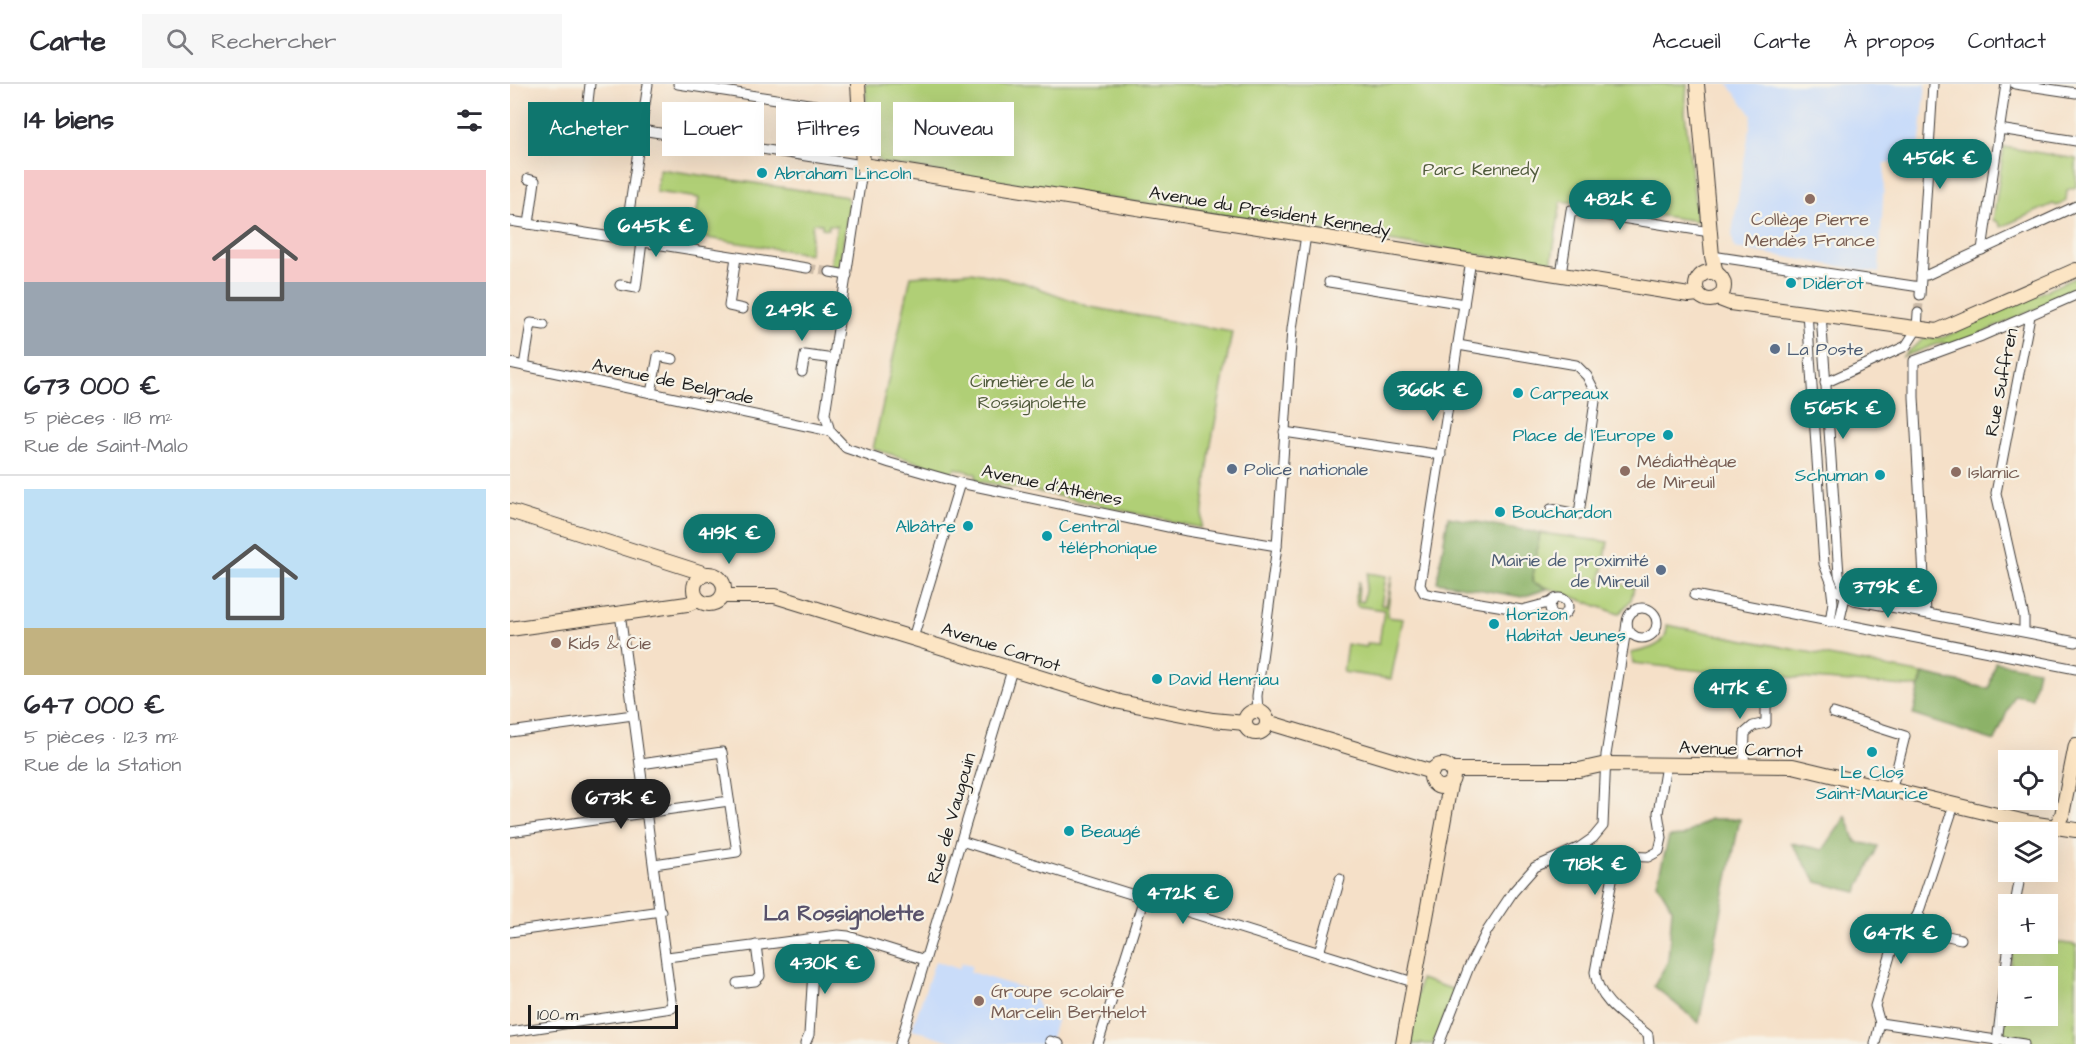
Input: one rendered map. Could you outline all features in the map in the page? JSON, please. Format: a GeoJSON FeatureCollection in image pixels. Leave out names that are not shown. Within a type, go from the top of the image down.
{"type":"FeatureCollection","features":[{"type":"Feature","properties":{"kind":"street"},"geometry":{"type":"LineString","coordinates":[[588,102],[590,84]]}},
{"type":"Feature","properties":{"kind":"street"},"geometry":{"type":"LineString","coordinates":[[645,102],[648,84]]}},
{"type":"Feature","properties":{"kind":"street"},"geometry":{"type":"LineString","coordinates":[[678,84],[796,102]]}},
{"type":"Feature","properties":{"kind":"street"},"geometry":{"type":"LineString","coordinates":[[750,95],[751,84]]}},
{"type":"Feature","properties":{"kind":"street"},"geometry":{"type":"LineString","coordinates":[[858,84],[860,102]]}},
{"type":"Feature","properties":{"kind":"street"},"geometry":{"type":"LineString","coordinates":[[1697,84],[1712,256],[1711,273]]}},
{"type":"Feature","properties":{"kind":"street"},"geometry":{"type":"LineString","coordinates":[[1712,256],[1920,291],[1933,84]]}},
{"type":"Feature","properties":{"kind":"street"},"geometry":{"type":"LineString","coordinates":[[1982,250],[2006,84]]}},
{"type":"Feature","properties":{"kind":"street"},"geometry":{"type":"LineString","coordinates":[[2015,84],[2076,93]]}},
{"type":"Feature","properties":{"kind":"street"},"geometry":{"type":"LineString","coordinates":[[1999,129],[2076,141]]}},
{"type":"Feature","properties":{"kind":"street"},"geometry":{"type":"LineString","coordinates":[[650,131],[863,165]]}},
{"type":"Feature","properties":{"kind":"street"},"geometry":{"type":"LineString","coordinates":[[625,239],[637,156]]}},
{"type":"Feature","properties":{"kind":"street"},"geometry":{"type":"LineString","coordinates":[[830,430],[825,414],[863,156]]}},
{"type":"Feature","properties":{"kind":"street","name":"Avenue du Président Kennedy"},"geometry":{"type":"LineString","coordinates":[[863,165],[1672,292],[1697,289]]}},
{"type":"Feature","properties":{"kind":"street"},"geometry":{"type":"LineString","coordinates":[[528,179],[536,181],[530,224]]}},
{"type":"Feature","properties":{"kind":"street"},"geometry":{"type":"LineString","coordinates":[[1921,274],[1927,275],[2076,206]]}},
{"type":"Feature","properties":{"kind":"street"},"geometry":{"type":"LineString","coordinates":[[1561,274],[1571,210],[1710,232]]}},
{"type":"Feature","properties":{"kind":"street"},"geometry":{"type":"LineString","coordinates":[[510,221],[807,268]]}},
{"type":"Feature","properties":{"kind":"street"},"geometry":{"type":"LineString","coordinates":[[1306,235],[1292,329],[1277,546],[1257,696],[1262,716],[1433,778],[1440,787],[1451,779]]}},
{"type":"Feature","properties":{"kind":"street"},"geometry":{"type":"LineString","coordinates":[[620,285],[636,288],[642,242]]}},
{"type":"Feature","properties":{"kind":"street"},"geometry":{"type":"LineString","coordinates":[[736,257],[729,306],[743,309]]}},
{"type":"Feature","properties":{"kind":"street"},"geometry":{"type":"LineString","coordinates":[[1471,260],[1420,585],[1424,593],[1432,595],[1522,610],[1552,602]]}},
{"type":"Feature","properties":{"kind":"street"},"geometry":{"type":"LineString","coordinates":[[1720,293],[1730,303],[1752,304],[1917,329],[1944,330],[2076,270]]}},
{"type":"Feature","properties":{"kind":"street"},"geometry":{"type":"LineString","coordinates":[[830,272],[847,274]]}},
{"type":"Feature","properties":{"kind":"street"},"geometry":{"type":"LineString","coordinates":[[1711,273],[1723,280],[1720,293],[1707,300],[1697,289],[1700,276],[1711,273]]}},
{"type":"Feature","properties":{"kind":"street"},"geometry":{"type":"LineString","coordinates":[[1329,282],[1464,304]]}},
{"type":"Feature","properties":{"kind":"street"},"geometry":{"type":"LineString","coordinates":[[1926,613],[1914,361],[2030,316],[2076,295]]}},
{"type":"Feature","properties":{"kind":"street"},"geometry":{"type":"LineString","coordinates":[[1807,312],[1824,564],[1831,585],[1835,622]]}},
{"type":"Feature","properties":{"kind":"street"},"geometry":{"type":"LineString","coordinates":[[1825,383],[1906,346],[1917,329],[1918,313]]}},
{"type":"Feature","properties":{"kind":"street"},"geometry":{"type":"LineString","coordinates":[[1821,314],[1839,575],[1850,598]]}},
{"type":"Feature","properties":{"kind":"street","name":"Rue Suffren"},"geometry":{"type":"LineString","coordinates":[[2024,631],[2024,617],[1996,493],[2030,316]]}},
{"type":"Feature","properties":{"kind":"street"},"geometry":{"type":"LineString","coordinates":[[524,366],[531,323],[544,326]]}},
{"type":"Feature","properties":{"kind":"street"},"geometry":{"type":"LineString","coordinates":[[1458,345],[1576,365],[1587,376],[1596,394],[1579,514],[1551,509]]}},
{"type":"Feature","properties":{"kind":"street"},"geometry":{"type":"LineString","coordinates":[[802,372],[805,355],[834,359]]}},
{"type":"Feature","properties":{"kind":"street"},"geometry":{"type":"LineString","coordinates":[[651,393],[658,356],[673,359]]}},
{"type":"Feature","properties":{"kind":"street","name":"Avenue de Belgrade"},"geometry":{"type":"LineString","coordinates":[[510,363],[830,430]]}},
{"type":"Feature","properties":{"kind":"street","name":"Avenue d'Athènes"},"geometry":{"type":"LineString","coordinates":[[830,430],[846,448],[858,453],[960,483],[1186,531],[1277,546]]}},
{"type":"Feature","properties":{"kind":"street"},"geometry":{"type":"LineString","coordinates":[[1284,432],[1442,455]]}},
{"type":"Feature","properties":{"kind":"street"},"geometry":{"type":"LineString","coordinates":[[913,638],[960,483]]}},
{"type":"Feature","properties":{"kind":"street"},"geometry":{"type":"LineString","coordinates":[[510,511],[684,567],[711,604],[723,590]]}},
{"type":"Feature","properties":{"kind":"street","name":"Avenue Carnot"},"geometry":{"type":"LineString","coordinates":[[698,587],[719,577],[723,590],[785,598],[1120,702],[1213,720],[1245,723],[1248,714],[1262,716]]}},
{"type":"Feature","properties":{"kind":"street"},"geometry":{"type":"LineString","coordinates":[[1831,585],[1850,598],[2076,642]]}},
{"type":"Feature","properties":{"kind":"street"},"geometry":{"type":"LineString","coordinates":[[510,629],[671,606],[698,587]]}},
{"type":"Feature","properties":{"kind":"street"},"geometry":{"type":"LineString","coordinates":[[1694,595],[2076,669]]}},
{"type":"Feature","properties":{"kind":"street"},"geometry":{"type":"LineString","coordinates":[[1835,622],[1850,598]]}},
{"type":"Feature","properties":{"kind":"street"},"geometry":{"type":"LineString","coordinates":[[510,1032],[672,1008],[668,957],[620,613]]}},
{"type":"Feature","properties":{"kind":"street"},"geometry":{"type":"LineString","coordinates":[[1439,1044],[1487,931],[1513,892],[1535,867],[1580,847],[1600,831],[1605,818],[1606,764],[1627,623]]}},
{"type":"Feature","properties":{"kind":"street","name":"Rue de Vaugouin"},"geometry":{"type":"LineString","coordinates":[[900,1044],[1012,670]]}},
{"type":"Feature","properties":{"kind":"street"},"geometry":{"type":"LineString","coordinates":[[1744,764],[1745,733],[1753,726],[1766,723],[1766,680]]}},
{"type":"Feature","properties":{"kind":"street"},"geometry":{"type":"LineString","coordinates":[[1833,713],[1905,736],[1892,788]]}},
{"type":"Feature","properties":{"kind":"street"},"geometry":{"type":"LineString","coordinates":[[510,732],[633,715]]}},
{"type":"Feature","properties":{"kind":"street"},"geometry":{"type":"LineString","coordinates":[[2069,827],[2062,815],[2076,745]]}},
{"type":"Feature","properties":{"kind":"street"},"geometry":{"type":"LineString","coordinates":[[641,764],[722,752],[737,852],[654,864]]}},
{"type":"Feature","properties":{"kind":"street","name":"Avenue Carnot"},"geometry":{"type":"LineString","coordinates":[[1451,779],[1479,772],[1579,770],[1606,764],[1793,766],[1892,788],[2010,822]]}},
{"type":"Feature","properties":{"kind":"street"},"geometry":{"type":"LineString","coordinates":[[1403,1044],[1451,779],[1442,765],[1433,778],[1442,823]]}},
{"type":"Feature","properties":{"kind":"street"},"geometry":{"type":"LineString","coordinates":[[1649,1044],[1648,1035],[1607,1002],[1595,972],[1615,864],[1624,856],[1648,856],[1659,851],[1662,838],[1658,813],[1666,765]]}},
{"type":"Feature","properties":{"kind":"street"},"geometry":{"type":"LineString","coordinates":[[510,832],[729,801]]}},
{"type":"Feature","properties":{"kind":"street"},"geometry":{"type":"LineString","coordinates":[[1875,1044],[1880,1023],[1875,1006],[1896,936],[1910,927],[1918,914],[1954,805]]}},
{"type":"Feature","properties":{"kind":"street"},"geometry":{"type":"LineString","coordinates":[[961,841],[1413,982]]}},
{"type":"Feature","properties":{"kind":"street"},"geometry":{"type":"LineString","coordinates":[[1319,953],[1340,879]]}},
{"type":"Feature","properties":{"kind":"street"},"geometry":{"type":"LineString","coordinates":[[1098,1044],[1144,898]]}},
{"type":"Feature","properties":{"kind":"street"},"geometry":{"type":"LineString","coordinates":[[510,932],[661,911]]}},
{"type":"Feature","properties":{"kind":"street"},"geometry":{"type":"LineString","coordinates":[[1918,914],[1930,932],[1961,939]]}},
{"type":"Feature","properties":{"kind":"street"},"geometry":{"type":"LineString","coordinates":[[668,957],[815,938],[848,936],[926,960]]}},
{"type":"Feature","properties":{"kind":"street"},"geometry":{"type":"LineString","coordinates":[[805,1044],[809,1035],[815,938]]}},
{"type":"Feature","properties":{"kind":"street"},"geometry":{"type":"LineString","coordinates":[[737,983],[755,981],[760,976],[756,945]]}},
{"type":"Feature","properties":{"kind":"street"},"geometry":{"type":"LineString","coordinates":[[1997,1041],[2008,954]]}},
{"type":"Feature","properties":{"kind":"street"},"geometry":{"type":"LineString","coordinates":[[1880,1023],[2024,1044]]}},
{"type":"Feature","properties":{"kind":"shaded area","name":"Collège Pierre Mendès France"},"geometry":{"type":"Polygon","coordinates":[[[1728,84],[1926,84],[1919,150],[1910,149],[1909,155],[1918,157],[1916,165],[1885,163],[1879,273],[1734,248],[1732,233],[1752,115],[1728,84]]]}},
{"type":"Feature","properties":{"kind":"shaded area","name":"Groupe scolaire Marcelin Berthelot"},"geometry":{"type":"Polygon","coordinates":[[[935,961],[959,969],[961,963],[972,966],[970,972],[1032,991],[1042,1013],[1057,1018],[1049,1044],[960,1044],[912,1029],[935,961]]]}},
{"type":"Feature","properties":{"kind":"green space","name":"Parc Kennedy"},"geometry":{"type":"Polygon","coordinates":[[[865,84],[1687,84],[1685,112],[1697,221],[1561,201],[1551,266],[882,163],[876,156],[881,156],[881,102],[866,102],[865,84]]]}},
{"type":"Feature","properties":{"kind":"green space"},"geometry":{"type":"Polygon","coordinates":[[[2004,147],[2076,159],[2076,187],[2067,190],[2066,201],[2057,206],[2053,204],[2001,227],[1993,220],[2004,147]]]}},
{"type":"Feature","properties":{"kind":"green space"},"geometry":{"type":"Polygon","coordinates":[[[660,169],[847,197],[849,205],[839,268],[830,267],[837,226],[829,225],[828,229],[822,228],[822,224],[813,223],[809,254],[701,237],[699,246],[692,245],[699,198],[656,192],[660,169]]]}},
{"type":"Feature","properties":{"kind":"green space","name":"Cimetière de la Rossignolette"},"geometry":{"type":"Polygon","coordinates":[[[971,272],[1022,282],[1090,307],[1232,332],[1210,450],[1201,528],[1049,494],[976,481],[976,474],[956,468],[951,472],[873,449],[911,276],[971,272]]]}},
{"type":"Feature","properties":{"kind":"green space"},"geometry":{"type":"Polygon","coordinates":[[[2076,277],[2076,291],[1971,338],[1945,346],[1943,342],[1902,357],[1923,339],[1944,337],[2076,277]]]}},
{"type":"Feature","properties":{"kind":"green space"},"geometry":{"type":"Polygon","coordinates":[[[1448,517],[1540,533],[1532,582],[1547,589],[1522,597],[1437,582],[1448,517]]]}},
{"type":"Feature","properties":{"kind":"green space"},"geometry":{"type":"Polygon","coordinates":[[[1540,533],[1608,542],[1601,580],[1634,587],[1631,600],[1619,614],[1532,582],[1540,533]]]}},
{"type":"Feature","properties":{"kind":"green space"},"geometry":{"type":"Polygon","coordinates":[[[1368,573],[1386,576],[1381,605],[1386,606],[1392,575],[1387,617],[1403,619],[1391,679],[1343,672],[1347,644],[1366,647],[1367,643],[1379,644],[1384,610],[1357,606],[1355,597],[1359,581],[1358,601],[1363,602],[1368,573]]]}},
{"type":"Feature","properties":{"kind":"green space"},"geometry":{"type":"Polygon","coordinates":[[[1667,625],[1923,674],[1919,687],[1703,671],[1633,663],[1631,653],[1655,646],[1664,638],[1667,625]]]}},
{"type":"Feature","properties":{"kind":"green space"},"geometry":{"type":"Polygon","coordinates":[[[1995,662],[2038,670],[2032,698],[2014,695],[1995,741],[1913,715],[1923,674],[1989,689],[1995,662]]]}},
{"type":"Feature","properties":{"kind":"green space"},"geometry":{"type":"Polygon","coordinates":[[[1846,816],[1856,842],[1878,846],[1857,892],[1817,882],[1791,843],[1823,850],[1846,816]]]}},
{"type":"Feature","properties":{"kind":"green space"},"geometry":{"type":"Polygon","coordinates":[[[1710,819],[1740,819],[1699,1023],[1654,986],[1668,961],[1672,908],[1657,883],[1669,837],[1683,836],[1710,819]]]}},
{"type":"Feature","properties":{"kind":"green space"},"geometry":{"type":"Polygon","coordinates":[[[2058,942],[2076,945],[2076,1044],[2035,1044],[2006,1034],[2003,1026],[2058,1026],[2058,966],[2010,966],[2012,954],[2058,954],[2058,942]]]}},
{"type":"Feature","properties":{"kind":"green space"},"geometry":{"type":"Polygon","coordinates":[[[1420,979],[1455,990],[1433,1044],[1410,1044],[1420,979]]]}},
{"type":"Feature","properties":{"kind":"tunnel"},"geometry":{"type":"LineString","coordinates":[[807,268],[830,272]]}},
{"type":"Feature","properties":{"kind":"tunnel"},"geometry":{"type":"LineString","coordinates":[[1918,313],[1920,295]]}},
{"type":"Feature","properties":{"kind":"place","name":"Abraham Lincoln"},"geometry":{"type":"Point","coordinates":[762,173]}},
{"type":"Feature","properties":{"kind":"place","name":"Collège Pierre Mendès France"},"geometry":{"type":"Point","coordinates":[1810,199]}},
{"type":"Feature","properties":{"kind":"place","name":"Diderot"},"geometry":{"type":"Point","coordinates":[1791,283]}},
{"type":"Feature","properties":{"kind":"place","name":"La Poste"},"geometry":{"type":"Point","coordinates":[1775,349]}},
{"type":"Feature","properties":{"kind":"place","name":"Carpeaux"},"geometry":{"type":"Point","coordinates":[1518,393]}},
{"type":"Feature","properties":{"kind":"place","name":"Place de l'Europe"},"geometry":{"type":"Point","coordinates":[1668,435]}},
{"type":"Feature","properties":{"kind":"place","name":"Police nationale"},"geometry":{"type":"Point","coordinates":[1232,469]}},
{"type":"Feature","properties":{"kind":"place","name":"Médiathèque de Mireuil"},"geometry":{"type":"Point","coordinates":[1625,471]}},
{"type":"Feature","properties":{"kind":"place","name":"Islamic"},"geometry":{"type":"Point","coordinates":[1956,472]}},
{"type":"Feature","properties":{"kind":"place","name":"Schuman"},"geometry":{"type":"Point","coordinates":[1880,475]}},
{"type":"Feature","properties":{"kind":"place","name":"Bouchardon"},"geometry":{"type":"Point","coordinates":[1500,512]}},
{"type":"Feature","properties":{"kind":"place","name":"Albâtre"},"geometry":{"type":"Point","coordinates":[968,526]}},
{"type":"Feature","properties":{"kind":"place","name":"Central téléphonique"},"geometry":{"type":"Point","coordinates":[1047,536]}},
{"type":"Feature","properties":{"kind":"place","name":"Mairie de proximité de Mireuil"},"geometry":{"type":"Point","coordinates":[1661,570]}},
{"type":"Feature","properties":{"kind":"place","name":"Horizon Habitat Jeunes"},"geometry":{"type":"Point","coordinates":[1494,624]}},
{"type":"Feature","properties":{"kind":"place","name":"Kids & Cie"},"geometry":{"type":"Point","coordinates":[556,643]}},
{"type":"Feature","properties":{"kind":"place","name":"David Henriau"},"geometry":{"type":"Point","coordinates":[1157,679]}},
{"type":"Feature","properties":{"kind":"place","name":"Le Clos Saint-Maurice"},"geometry":{"type":"Point","coordinates":[1872,752]}},
{"type":"Feature","properties":{"kind":"place","name":"Beaugé"},"geometry":{"type":"Point","coordinates":[1069,831]}},
{"type":"Feature","properties":{"kind":"place","name":"Groupe scolaire Marcelin Berthelot"},"geometry":{"type":"Point","coordinates":[979,1001]}},
{"type":"Feature","properties":{"kind":"district","name":"La Rossignolette"},"geometry":{"type":"Point","coordinates":[844,913]}}]}
